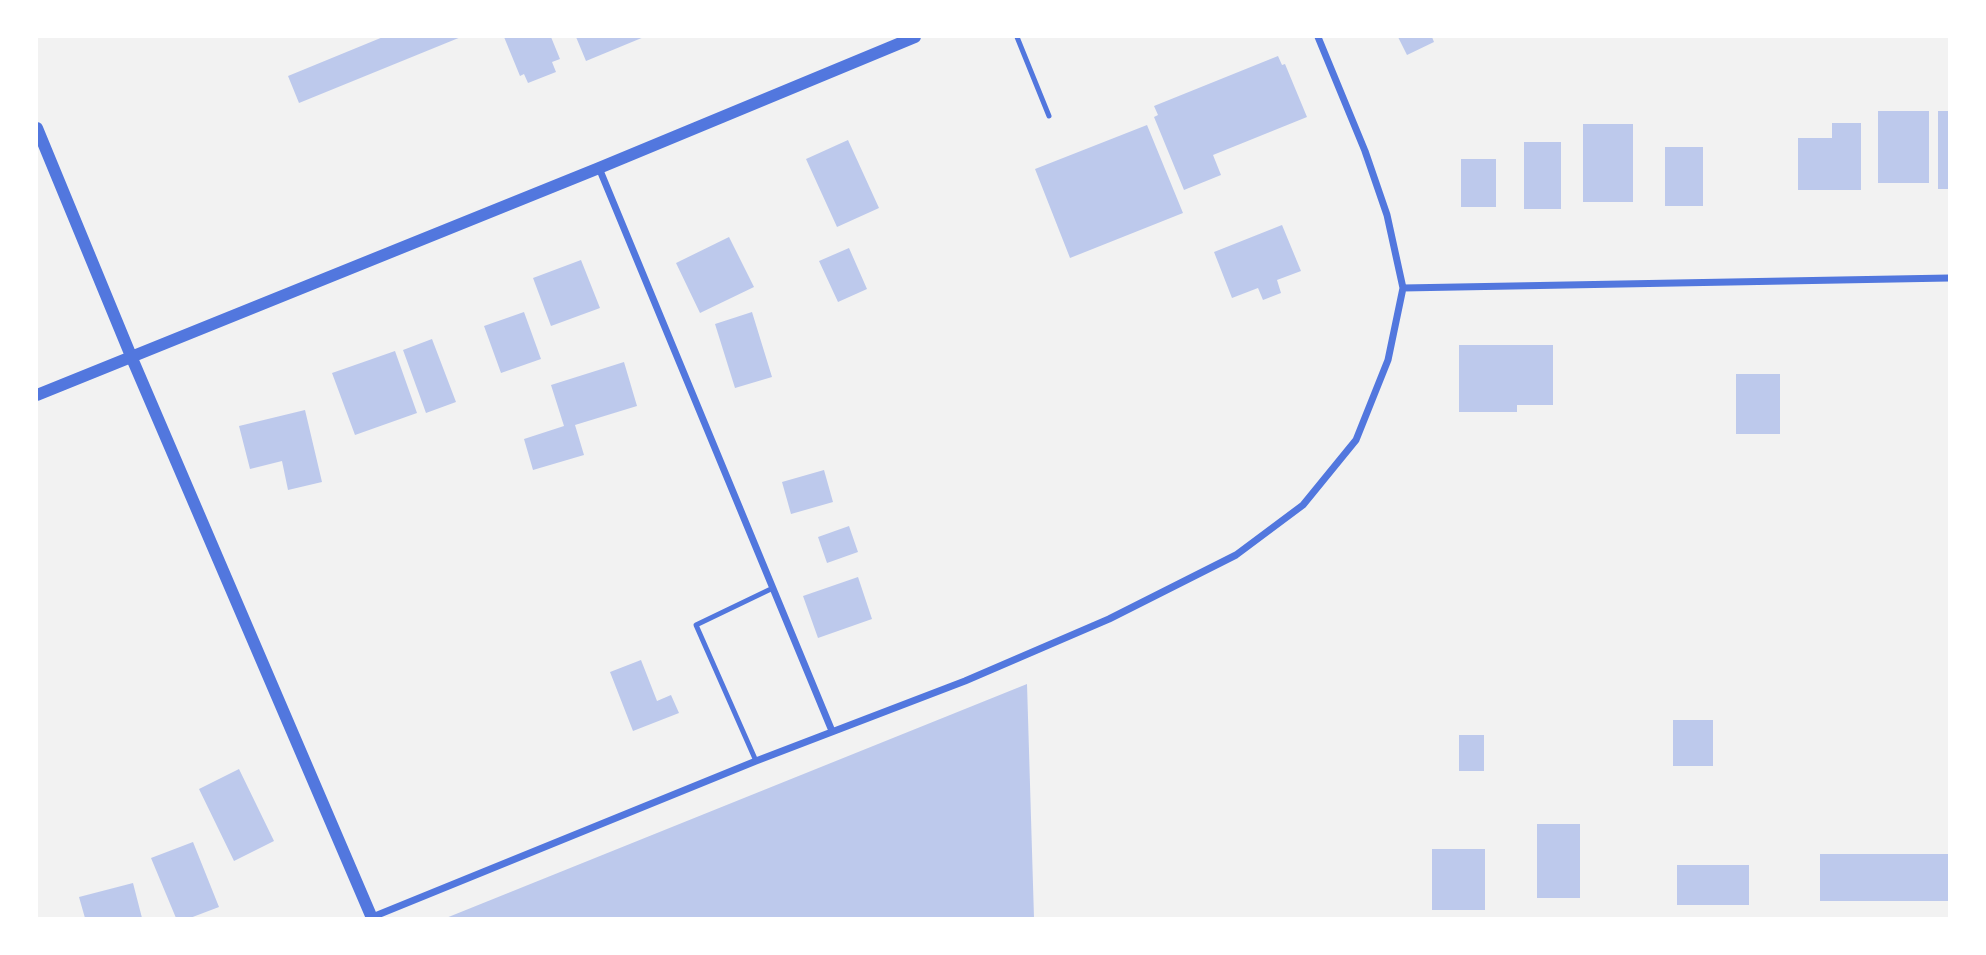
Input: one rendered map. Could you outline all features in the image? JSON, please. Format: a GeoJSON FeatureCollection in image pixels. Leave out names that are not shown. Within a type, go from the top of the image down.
{"type":"FeatureCollection","features":[{"type":"Feature","properties":{"kind":"street"},"geometry":{"type":"LineString","coordinates":[[37,395],[599,169],[915,37]]}},
{"type":"Feature","properties":{"kind":"street"},"geometry":{"type":"LineString","coordinates":[[37,128],[131,356],[371,918],[756,761],[965,681],[1109,619],[1237,555],[1303,505],[1356,440],[1388,360],[1403,288],[1387,215],[1318,37]]}},
{"type":"Feature","properties":{"kind":"street"},"geometry":{"type":"LineString","coordinates":[[599,169],[832,731]]}},
{"type":"Feature","properties":{"kind":"street"},"geometry":{"type":"LineString","coordinates":[[1403,288],[1949,278]]}},
{"type":"Feature","properties":{"kind":"lane"},"geometry":{"type":"LineString","coordinates":[[1017,37],[1049,116]]}},
{"type":"Feature","properties":{"kind":"lane"},"geometry":{"type":"LineString","coordinates":[[756,761],[696,625],[773,588]]}},
{"type":"Feature","properties":{"kind":"building"},"geometry":{"type":"Polygon","coordinates":[[[383,37],[461,37],[299,103],[288,76],[383,37]]]}},
{"type":"Feature","properties":{"kind":"building"},"geometry":{"type":"Polygon","coordinates":[[[504,37],[551,37],[560,59],[552,62],[556,72],[528,83],[524,74],[520,76],[504,37]]]}},
{"type":"Feature","properties":{"kind":"building"},"geometry":{"type":"Polygon","coordinates":[[[576,37],[644,37],[586,61],[576,37]]]}},
{"type":"Feature","properties":{"kind":"building"},"geometry":{"type":"Polygon","coordinates":[[[1398,37],[1432,37],[1434,42],[1407,55],[1398,37]]]}},
{"type":"Feature","properties":{"kind":"building"},"geometry":{"type":"Polygon","coordinates":[[[1278,56],[1282,65],[1285,64],[1307,117],[1213,155],[1221,175],[1184,190],[1154,117],[1158,115],[1154,106],[1278,56]]]}},
{"type":"Feature","properties":{"kind":"building"},"geometry":{"type":"Polygon","coordinates":[[[1878,111],[1929,111],[1929,183],[1878,183],[1878,111]]]}},
{"type":"Feature","properties":{"kind":"building"},"geometry":{"type":"Polygon","coordinates":[[[1938,111],[1949,111],[1949,189],[1938,189],[1938,111]]]}},
{"type":"Feature","properties":{"kind":"building"},"geometry":{"type":"Polygon","coordinates":[[[1832,123],[1861,123],[1861,190],[1798,190],[1798,138],[1832,138],[1832,123]]]}},
{"type":"Feature","properties":{"kind":"building"},"geometry":{"type":"Polygon","coordinates":[[[1583,124],[1633,124],[1633,202],[1583,202],[1583,124]]]}},
{"type":"Feature","properties":{"kind":"building"},"geometry":{"type":"Polygon","coordinates":[[[1147,125],[1183,213],[1070,258],[1035,169],[1147,125]]]}},
{"type":"Feature","properties":{"kind":"building"},"geometry":{"type":"Polygon","coordinates":[[[848,140],[879,208],[837,227],[806,159],[848,140]]]}},
{"type":"Feature","properties":{"kind":"building"},"geometry":{"type":"Polygon","coordinates":[[[1524,142],[1561,142],[1561,209],[1524,209],[1524,142]]]}},
{"type":"Feature","properties":{"kind":"building"},"geometry":{"type":"Polygon","coordinates":[[[1665,147],[1703,147],[1703,206],[1665,206],[1665,147]]]}},
{"type":"Feature","properties":{"kind":"building"},"geometry":{"type":"Polygon","coordinates":[[[1461,159],[1496,159],[1496,207],[1461,207],[1461,159]]]}},
{"type":"Feature","properties":{"kind":"building"},"geometry":{"type":"Polygon","coordinates":[[[1282,225],[1301,271],[1277,280],[1281,293],[1263,300],[1258,288],[1232,298],[1214,252],[1282,225]]]}},
{"type":"Feature","properties":{"kind":"building"},"geometry":{"type":"Polygon","coordinates":[[[729,237],[754,287],[700,313],[676,263],[729,237]]]}},
{"type":"Feature","properties":{"kind":"building"},"geometry":{"type":"Polygon","coordinates":[[[849,248],[867,289],[838,302],[819,261],[849,248]]]}},
{"type":"Feature","properties":{"kind":"building"},"geometry":{"type":"Polygon","coordinates":[[[581,260],[600,308],[551,326],[533,278],[581,260]]]}},
{"type":"Feature","properties":{"kind":"building"},"geometry":{"type":"Polygon","coordinates":[[[524,312],[541,359],[501,373],[484,326],[524,312]]]}},
{"type":"Feature","properties":{"kind":"building"},"geometry":{"type":"Polygon","coordinates":[[[752,312],[772,377],[735,388],[715,324],[752,312]]]}},
{"type":"Feature","properties":{"kind":"building"},"geometry":{"type":"Polygon","coordinates":[[[432,339],[456,402],[426,413],[403,350],[432,339]]]}},
{"type":"Feature","properties":{"kind":"building"},"geometry":{"type":"Polygon","coordinates":[[[1459,345],[1553,345],[1553,405],[1517,405],[1517,412],[1459,412],[1459,345]]]}},
{"type":"Feature","properties":{"kind":"building"},"geometry":{"type":"Polygon","coordinates":[[[395,351],[417,413],[355,435],[332,373],[395,351]]]}},
{"type":"Feature","properties":{"kind":"building"},"geometry":{"type":"Polygon","coordinates":[[[624,362],[637,406],[575,425],[584,455],[533,470],[524,439],[564,426],[551,385],[624,362]]]}},
{"type":"Feature","properties":{"kind":"building"},"geometry":{"type":"Polygon","coordinates":[[[1736,374],[1780,374],[1780,434],[1736,434],[1736,374]]]}},
{"type":"Feature","properties":{"kind":"building"},"geometry":{"type":"Polygon","coordinates":[[[305,410],[322,482],[288,490],[282,461],[250,469],[239,426],[305,410]]]}},
{"type":"Feature","properties":{"kind":"building"},"geometry":{"type":"Polygon","coordinates":[[[824,470],[833,502],[791,514],[782,482],[824,470]]]}},
{"type":"Feature","properties":{"kind":"building"},"geometry":{"type":"Polygon","coordinates":[[[849,526],[858,552],[827,563],[818,537],[849,526]]]}},
{"type":"Feature","properties":{"kind":"building"},"geometry":{"type":"Polygon","coordinates":[[[858,577],[872,619],[818,638],[803,596],[858,577]]]}},
{"type":"Feature","properties":{"kind":"building"},"geometry":{"type":"Polygon","coordinates":[[[641,660],[657,701],[671,695],[679,713],[633,731],[610,672],[641,660]]]}},
{"type":"Feature","properties":{"kind":"building"},"geometry":{"type":"Polygon","coordinates":[[[1027,684],[1034,918],[446,918],[1027,684]]]}},
{"type":"Feature","properties":{"kind":"building"},"geometry":{"type":"Polygon","coordinates":[[[1673,720],[1713,720],[1713,766],[1673,766],[1673,720]]]}},
{"type":"Feature","properties":{"kind":"building"},"geometry":{"type":"Polygon","coordinates":[[[1459,735],[1484,735],[1484,771],[1459,771],[1459,735]]]}},
{"type":"Feature","properties":{"kind":"building"},"geometry":{"type":"Polygon","coordinates":[[[239,769],[274,841],[234,861],[199,789],[239,769]]]}},
{"type":"Feature","properties":{"kind":"building"},"geometry":{"type":"Polygon","coordinates":[[[1537,824],[1580,824],[1580,898],[1537,898],[1537,824]]]}},
{"type":"Feature","properties":{"kind":"building"},"geometry":{"type":"Polygon","coordinates":[[[193,842],[219,907],[190,918],[176,918],[151,858],[193,842]]]}},
{"type":"Feature","properties":{"kind":"building"},"geometry":{"type":"Polygon","coordinates":[[[1432,849],[1485,849],[1485,910],[1432,910],[1432,849]]]}},
{"type":"Feature","properties":{"kind":"building"},"geometry":{"type":"Polygon","coordinates":[[[1820,854],[1949,854],[1949,901],[1820,901],[1820,854]]]}},
{"type":"Feature","properties":{"kind":"building"},"geometry":{"type":"Polygon","coordinates":[[[1677,865],[1749,865],[1749,905],[1677,905],[1677,865]]]}},
{"type":"Feature","properties":{"kind":"building"},"geometry":{"type":"Polygon","coordinates":[[[133,883],[142,918],[85,918],[79,897],[133,883]]]}}]}
